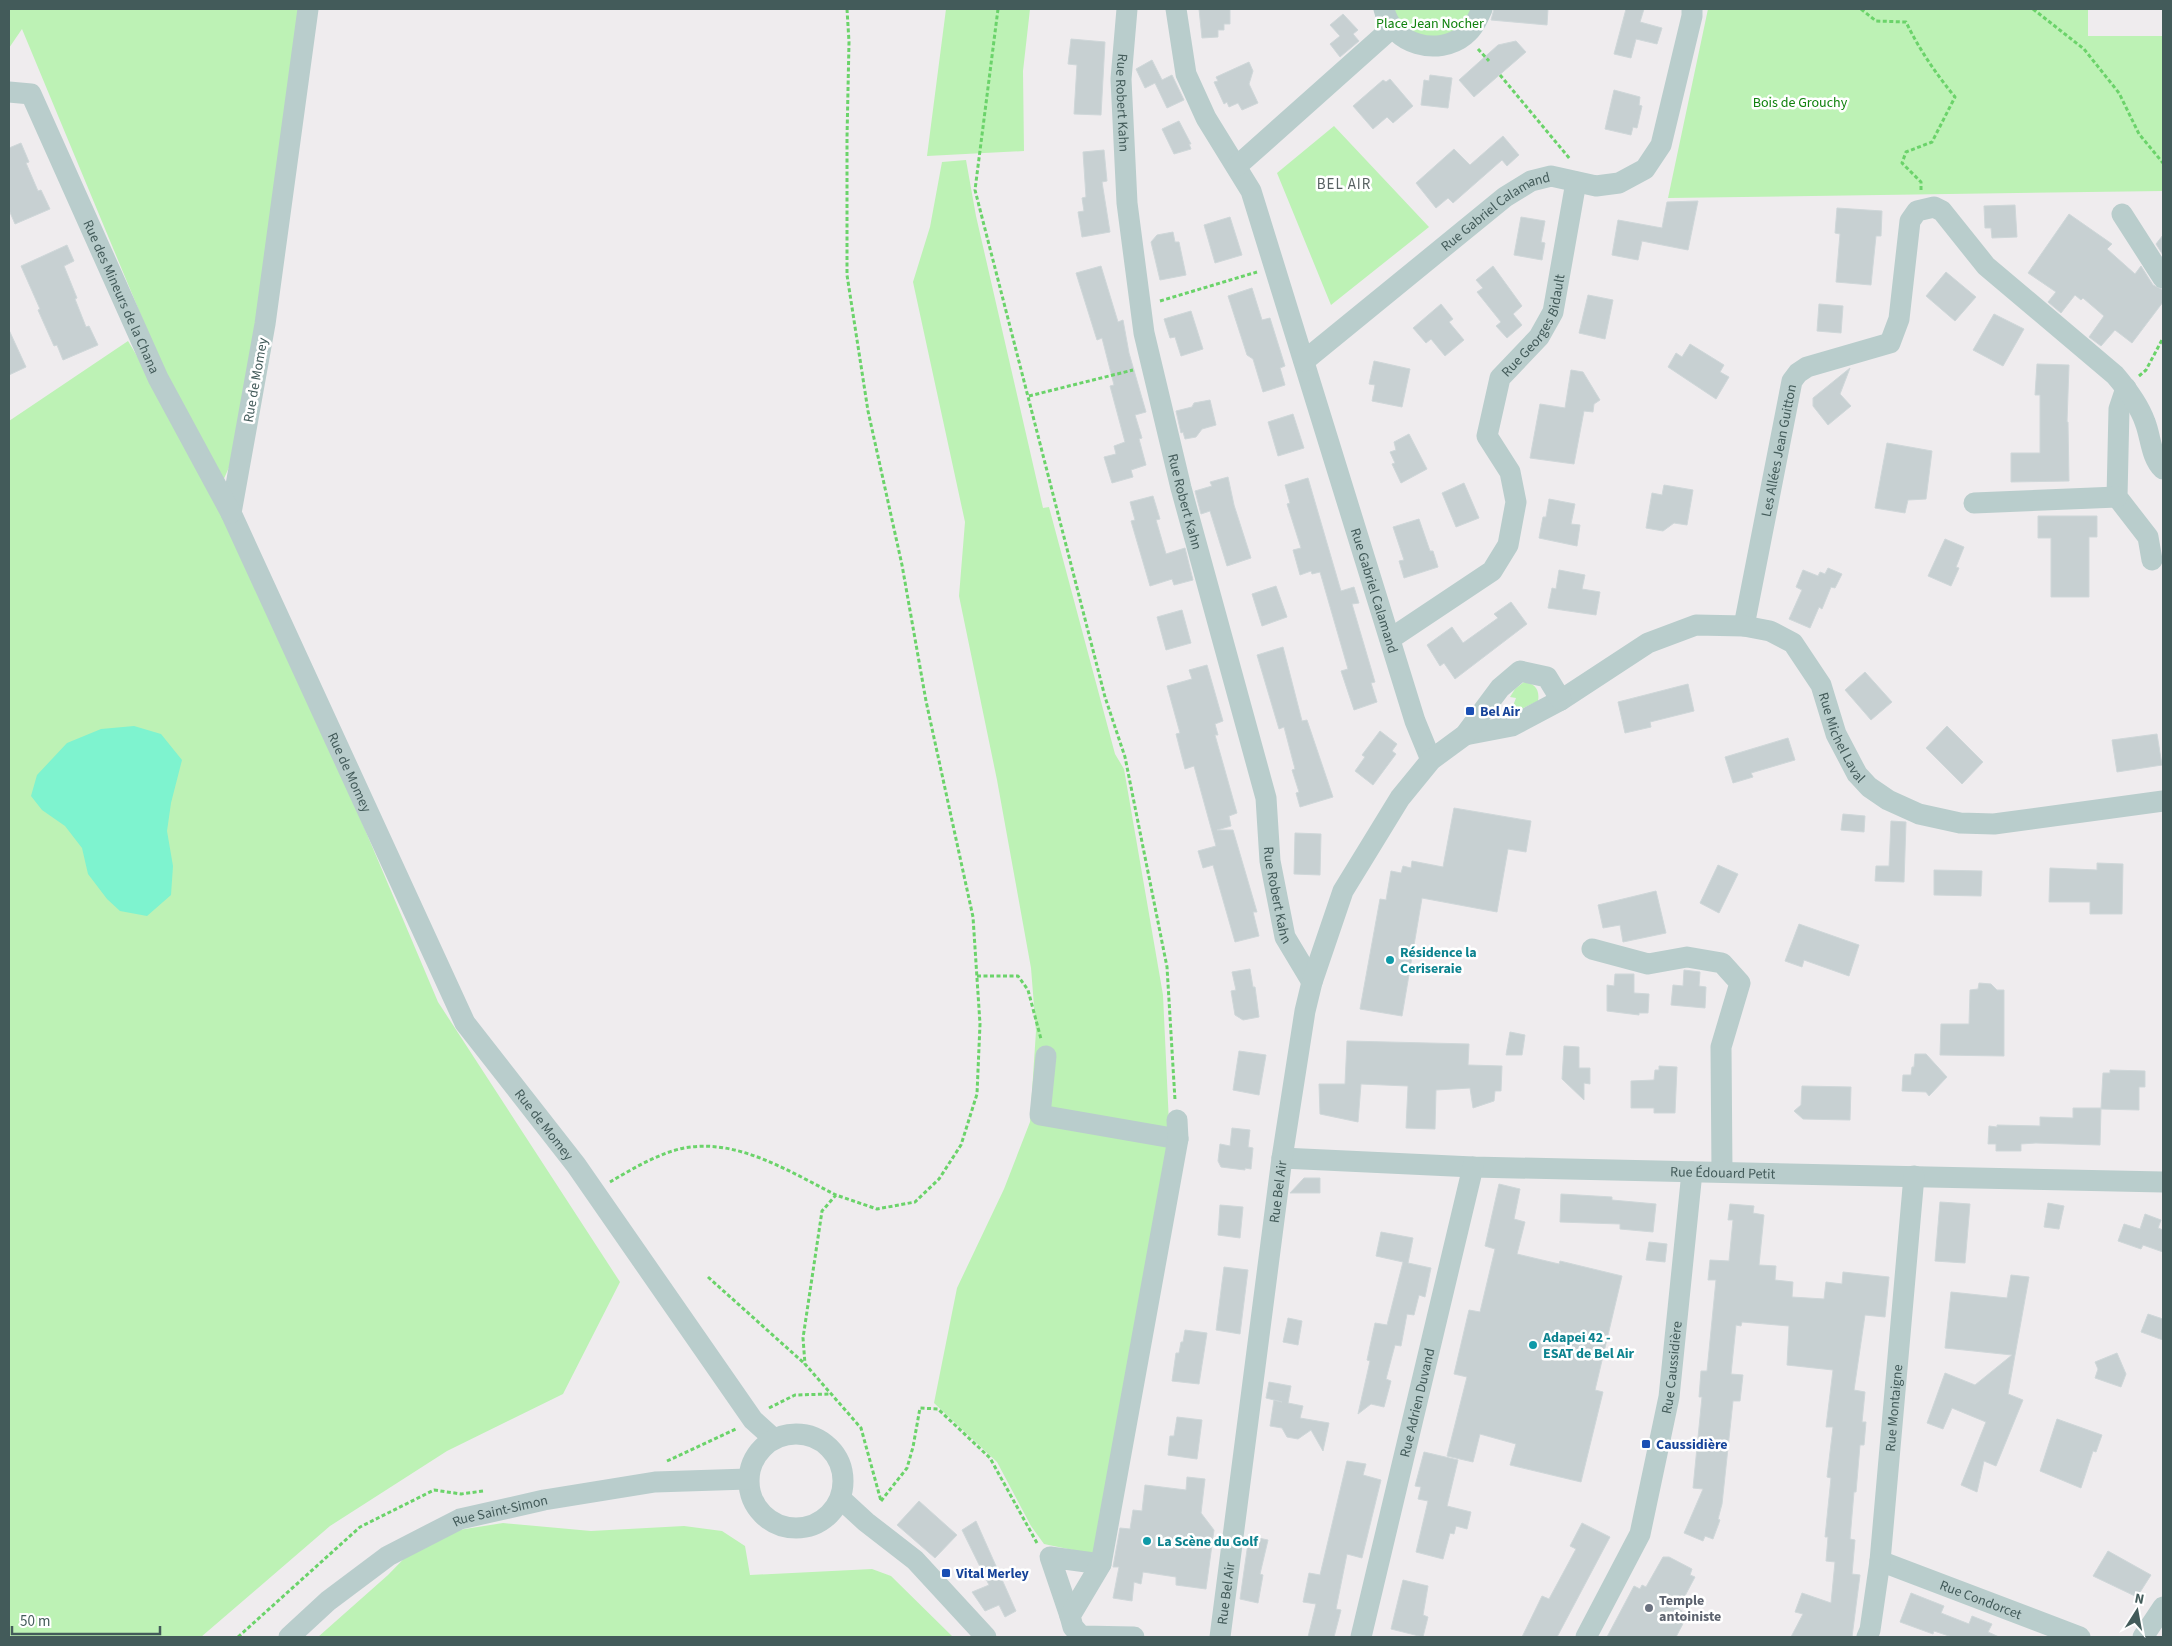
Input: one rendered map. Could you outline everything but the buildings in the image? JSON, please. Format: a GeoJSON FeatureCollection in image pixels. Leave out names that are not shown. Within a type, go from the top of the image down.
{"type":"FeatureCollection","features":[{"type":"Feature","properties":{"kind":"street","name":"Rue de Momey"},"geometry":{"type":"LineString","coordinates":[[308,9],[265,324],[231,513],[465,1024],[595,1191],[753,1420],[774,1439]]}},
{"type":"Feature","properties":{"kind":"street","name":"Rue Robert Kahn"},"geometry":{"type":"LineString","coordinates":[[1127,9],[1121,80],[1127,203],[1144,333],[1181,488],[1266,798],[1270,861],[1285,937],[1312,982]]}},
{"type":"Feature","properties":{"kind":"street","name":"Rue Gabriel Calamand"},"geometry":{"type":"LineString","coordinates":[[1176,9],[1186,74],[1206,118],[1251,191],[1415,721],[1425,767]]}},
{"type":"Feature","properties":{"kind":"street"},"geometry":{"type":"LineString","coordinates":[[1237,166],[1389,18],[1405,38],[1420,46],[1436,47],[1452,43],[1466,34],[1477,21],[1482,9]]}},
{"type":"Feature","properties":{"kind":"street","name":"Rue Gabriel Calamand"},"geometry":{"type":"LineString","coordinates":[[1304,361],[1505,197],[1531,181],[1552,176],[1596,186],[1619,183],[1645,169],[1661,145],[1692,16],[1692,9]]}},
{"type":"Feature","properties":{"kind":"street","name":"Rue des Mineurs de la Chana"},"geometry":{"type":"LineString","coordinates":[[9,92],[31,94],[158,378],[231,513]]}},
{"type":"Feature","properties":{"kind":"street","name":"Rue Georges Bidault"},"geometry":{"type":"LineString","coordinates":[[1390,639],[1492,570],[1508,545],[1516,502],[1510,472],[1487,436],[1500,378],[1539,337],[1552,312],[1576,182]]}},
{"type":"Feature","properties":{"kind":"street"},"geometry":{"type":"LineString","coordinates":[[1921,210],[1934,208],[1942,211],[1986,266],[2115,375],[2126,388],[2145,421],[2157,464],[2163,469]]}},
{"type":"Feature","properties":{"kind":"street","name":"Les Allées Jean Guitton"},"geometry":{"type":"LineString","coordinates":[[1744,626],[1792,381],[1798,372],[1806,367],[1890,343],[1899,319],[1910,221],[1917,211],[1921,210]]}},
{"type":"Feature","properties":{"kind":"street"},"geometry":{"type":"LineString","coordinates":[[2122,214],[2163,278]]}},
{"type":"Feature","properties":{"kind":"street"},"geometry":{"type":"LineString","coordinates":[[2126,388],[2119,409],[2117,497],[2148,537],[2152,560]]}},
{"type":"Feature","properties":{"kind":"street"},"geometry":{"type":"LineString","coordinates":[[1974,503],[2117,497]]}},
{"type":"Feature","properties":{"kind":"street","name":"Rue Michel Laval"},"geometry":{"type":"LineString","coordinates":[[1465,735],[1512,726],[1561,700],[1648,643],[1696,625],[1744,626],[1770,631],[1793,643],[1821,685],[1836,734],[1857,774],[1869,787],[1888,800],[1919,814],[1960,824],[1994,824],[2163,800]]}},
{"type":"Feature","properties":{"kind":"street","name":"Rue Michel Laval"},"geometry":{"type":"LineString","coordinates":[[1425,767],[1465,735],[1500,688],[1520,672],[1548,677],[1561,700]]}},
{"type":"Feature","properties":{"kind":"street","name":"Rue Bel Air"},"geometry":{"type":"LineString","coordinates":[[1220,1637],[1282,1158],[1304,1011],[1343,891],[1400,798],[1425,767]]}},
{"type":"Feature","properties":{"kind":"street"},"geometry":{"type":"LineString","coordinates":[[1592,949],[1648,964],[1686,957],[1722,963],[1740,983],[1721,1047],[1722,1172]]}},
{"type":"Feature","properties":{"kind":"street"},"geometry":{"type":"LineString","coordinates":[[1046,1056],[1040,1115],[1177,1130],[1101,1564],[1070,1616]]}},
{"type":"Feature","properties":{"kind":"street","name":"Rue Édouard Petit"},"geometry":{"type":"LineString","coordinates":[[1282,1158],[1473,1167],[2163,1182]]}},
{"type":"Feature","properties":{"kind":"street","name":"Rue Adrien Duvand"},"geometry":{"type":"LineString","coordinates":[[1360,1637],[1473,1167]]}},
{"type":"Feature","properties":{"kind":"street","name":"Rue Caussidière"},"geometry":{"type":"LineString","coordinates":[[1586,1637],[1640,1534],[1669,1397],[1692,1172]]}},
{"type":"Feature","properties":{"kind":"street","name":"Rue Montaigne"},"geometry":{"type":"LineString","coordinates":[[1867,1637],[1870,1630],[1880,1561],[1914,1176]]}},
{"type":"Feature","properties":{"kind":"street"},"geometry":{"type":"LineString","coordinates":[[788,1434],[802,1434],[823,1441],[833,1450],[839,1460],[844,1478],[841,1499],[826,1519],[807,1528],[788,1528],[768,1519],[756,1507],[751,1496],[748,1479],[752,1463],[760,1449],[774,1439],[788,1434]]}},
{"type":"Feature","properties":{"kind":"street","name":"Rue Saint-Simon"},"geometry":{"type":"LineString","coordinates":[[289,1637],[328,1601],[388,1556],[460,1519],[544,1500],[655,1482],[748,1479]]}},
{"type":"Feature","properties":{"kind":"street"},"geometry":{"type":"LineString","coordinates":[[841,1499],[866,1522],[915,1560],[986,1637]]}},
{"type":"Feature","properties":{"kind":"street"},"geometry":{"type":"LineString","coordinates":[[1101,1564],[1050,1557],[1073,1628],[1081,1636],[1134,1637]]}},
{"type":"Feature","properties":{"kind":"street","name":"Rue Condorcet"},"geometry":{"type":"LineString","coordinates":[[1880,1561],[2080,1637]]}},
{"type":"Feature","properties":{"kind":"street"},"geometry":{"type":"LineString","coordinates":[[2143,1637],[2163,1607]]}},
{"type":"Feature","properties":{"kind":"path"},"geometry":{"type":"LineString","coordinates":[[595,1191],[636,1166],[683,1148],[715,1147],[754,1155],[836,1195],[877,1209],[915,1202],[939,1179],[961,1145],[977,1094],[980,1024],[972,917],[926,701],[902,566],[868,411],[847,275],[849,42],[847,9]]}},
{"type":"Feature","properties":{"kind":"path"},"geometry":{"type":"LineString","coordinates":[[998,9],[975,190],[1105,697],[1125,757],[1167,967],[1177,1130]]}},
{"type":"Feature","properties":{"kind":"path"},"geometry":{"type":"LineString","coordinates":[[1861,9],[1876,21],[1906,22],[1915,42],[1955,97],[1932,142],[1906,152],[1902,164],[1920,182],[1921,210]]}},
{"type":"Feature","properties":{"kind":"path"},"geometry":{"type":"LineString","coordinates":[[2033,9],[2084,49],[2119,93],[2139,134],[2163,163]]}},
{"type":"Feature","properties":{"kind":"path"},"geometry":{"type":"LineString","coordinates":[[1500,75],[1570,159],[1576,182]]}},
{"type":"Feature","properties":{"kind":"path"},"geometry":{"type":"LineString","coordinates":[[1140,307],[1275,267]]}},
{"type":"Feature","properties":{"kind":"path"},"geometry":{"type":"LineString","coordinates":[[2146,370],[2163,338]]}},
{"type":"Feature","properties":{"kind":"path"},"geometry":{"type":"LineString","coordinates":[[1029,396],[1151,365]]}},
{"type":"Feature","properties":{"kind":"path"},"geometry":{"type":"LineString","coordinates":[[977,976],[1018,976],[1028,990],[1046,1056]]}},
{"type":"Feature","properties":{"kind":"path"},"geometry":{"type":"LineString","coordinates":[[805,1364],[803,1338],[822,1211],[836,1195]]}},
{"type":"Feature","properties":{"kind":"path"},"geometry":{"type":"LineString","coordinates":[[708,1277],[805,1364],[861,1428],[881,1501],[907,1468],[913,1448],[920,1408],[938,1409],[990,1458],[1039,1546],[1050,1557]]}},
{"type":"Feature","properties":{"kind":"path"},"geometry":{"type":"LineString","coordinates":[[753,1420],[774,1404],[795,1395],[830,1394]]}},
{"type":"Feature","properties":{"kind":"green space"},"geometry":{"type":"Polygon","coordinates":[[[9,9],[300,9],[255,347],[235,454],[222,483],[199,455],[22,29],[9,48],[9,9]]]}},
{"type":"Feature","properties":{"kind":"green space"},"geometry":{"type":"Polygon","coordinates":[[[946,9],[1030,9],[1023,71],[1024,151],[927,156],[946,9]]]}},
{"type":"Feature","properties":{"kind":"green space","name":"Place Jean Nocher"},"geometry":{"type":"Polygon","coordinates":[[[1393,9],[1471,9],[1466,22],[1457,31],[1446,36],[1434,38],[1421,36],[1410,31],[1400,22],[1393,9]]]}},
{"type":"Feature","properties":{"kind":"green space","name":"Bois de Grouchy"},"geometry":{"type":"Polygon","coordinates":[[[1708,9],[2088,9],[2088,36],[2163,36],[2163,191],[1668,198],[1708,9]]]}},
{"type":"Feature","properties":{"kind":"green space"},"geometry":{"type":"Polygon","coordinates":[[[1334,126],[1429,227],[1331,305],[1277,173],[1334,126]]]}},
{"type":"Feature","properties":{"kind":"green space"},"geometry":{"type":"Polygon","coordinates":[[[966,160],[976,216],[1043,508],[1049,507],[1115,754],[1124,769],[1163,995],[1170,1145],[1097,1555],[1044,1544],[1031,1526],[997,1462],[934,1403],[957,1288],[1004,1189],[1030,1122],[1036,1031],[1031,968],[997,780],[959,596],[965,522],[913,282],[930,227],[942,162],[966,160]]]}},
{"type":"Feature","properties":{"kind":"green space"},"geometry":{"type":"Polygon","coordinates":[[[128,341],[231,513],[438,1002],[620,1282],[563,1394],[447,1451],[330,1526],[201,1637],[9,1637],[9,421],[128,341]]]}},
{"type":"Feature","properties":{"kind":"green space"},"geometry":{"type":"Polygon","coordinates":[[[1524,682],[1536,688],[1538,701],[1513,713],[1511,711],[1516,698],[1510,697],[1515,689],[1524,682]]]}},
{"type":"Feature","properties":{"kind":"green space"},"geometry":{"type":"Polygon","coordinates":[[[503,1523],[591,1531],[684,1526],[722,1531],[745,1546],[750,1575],[872,1569],[891,1576],[953,1637],[318,1637],[388,1575],[427,1535],[503,1523]]]}},
{"type":"Feature","properties":{"kind":"shaded area"},"geometry":{"type":"Polygon","coordinates":[[[134,726],[161,734],[182,760],[171,803],[167,831],[173,866],[171,895],[147,916],[120,911],[107,899],[88,874],[82,848],[65,826],[42,810],[31,796],[37,775],[67,743],[101,729],[134,726]]]}},
{"type":"Feature","properties":{"kind":"place","name":"Bel Air"},"geometry":{"type":"Point","coordinates":[1470,711]}},
{"type":"Feature","properties":{"kind":"place","name":"Résidence la Ceriseraie"},"geometry":{"type":"Point","coordinates":[1390,960]}},
{"type":"Feature","properties":{"kind":"place","name":"Adapei 42 - ESAT de Bel Air"},"geometry":{"type":"Point","coordinates":[1533,1345]}},
{"type":"Feature","properties":{"kind":"place","name":"Caussidière"},"geometry":{"type":"Point","coordinates":[1646,1444]}},
{"type":"Feature","properties":{"kind":"place","name":"La Scène du Golf"},"geometry":{"type":"Point","coordinates":[1147,1541]}},
{"type":"Feature","properties":{"kind":"place","name":"Vital Merley"},"geometry":{"type":"Point","coordinates":[946,1573]}},
{"type":"Feature","properties":{"kind":"place","name":"Temple antoiniste"},"geometry":{"type":"Point","coordinates":[1649,1608]}},
{"type":"Feature","properties":{"kind":"district","name":"BEL AIR"},"geometry":{"type":"Point","coordinates":[1344,184]}}]}
